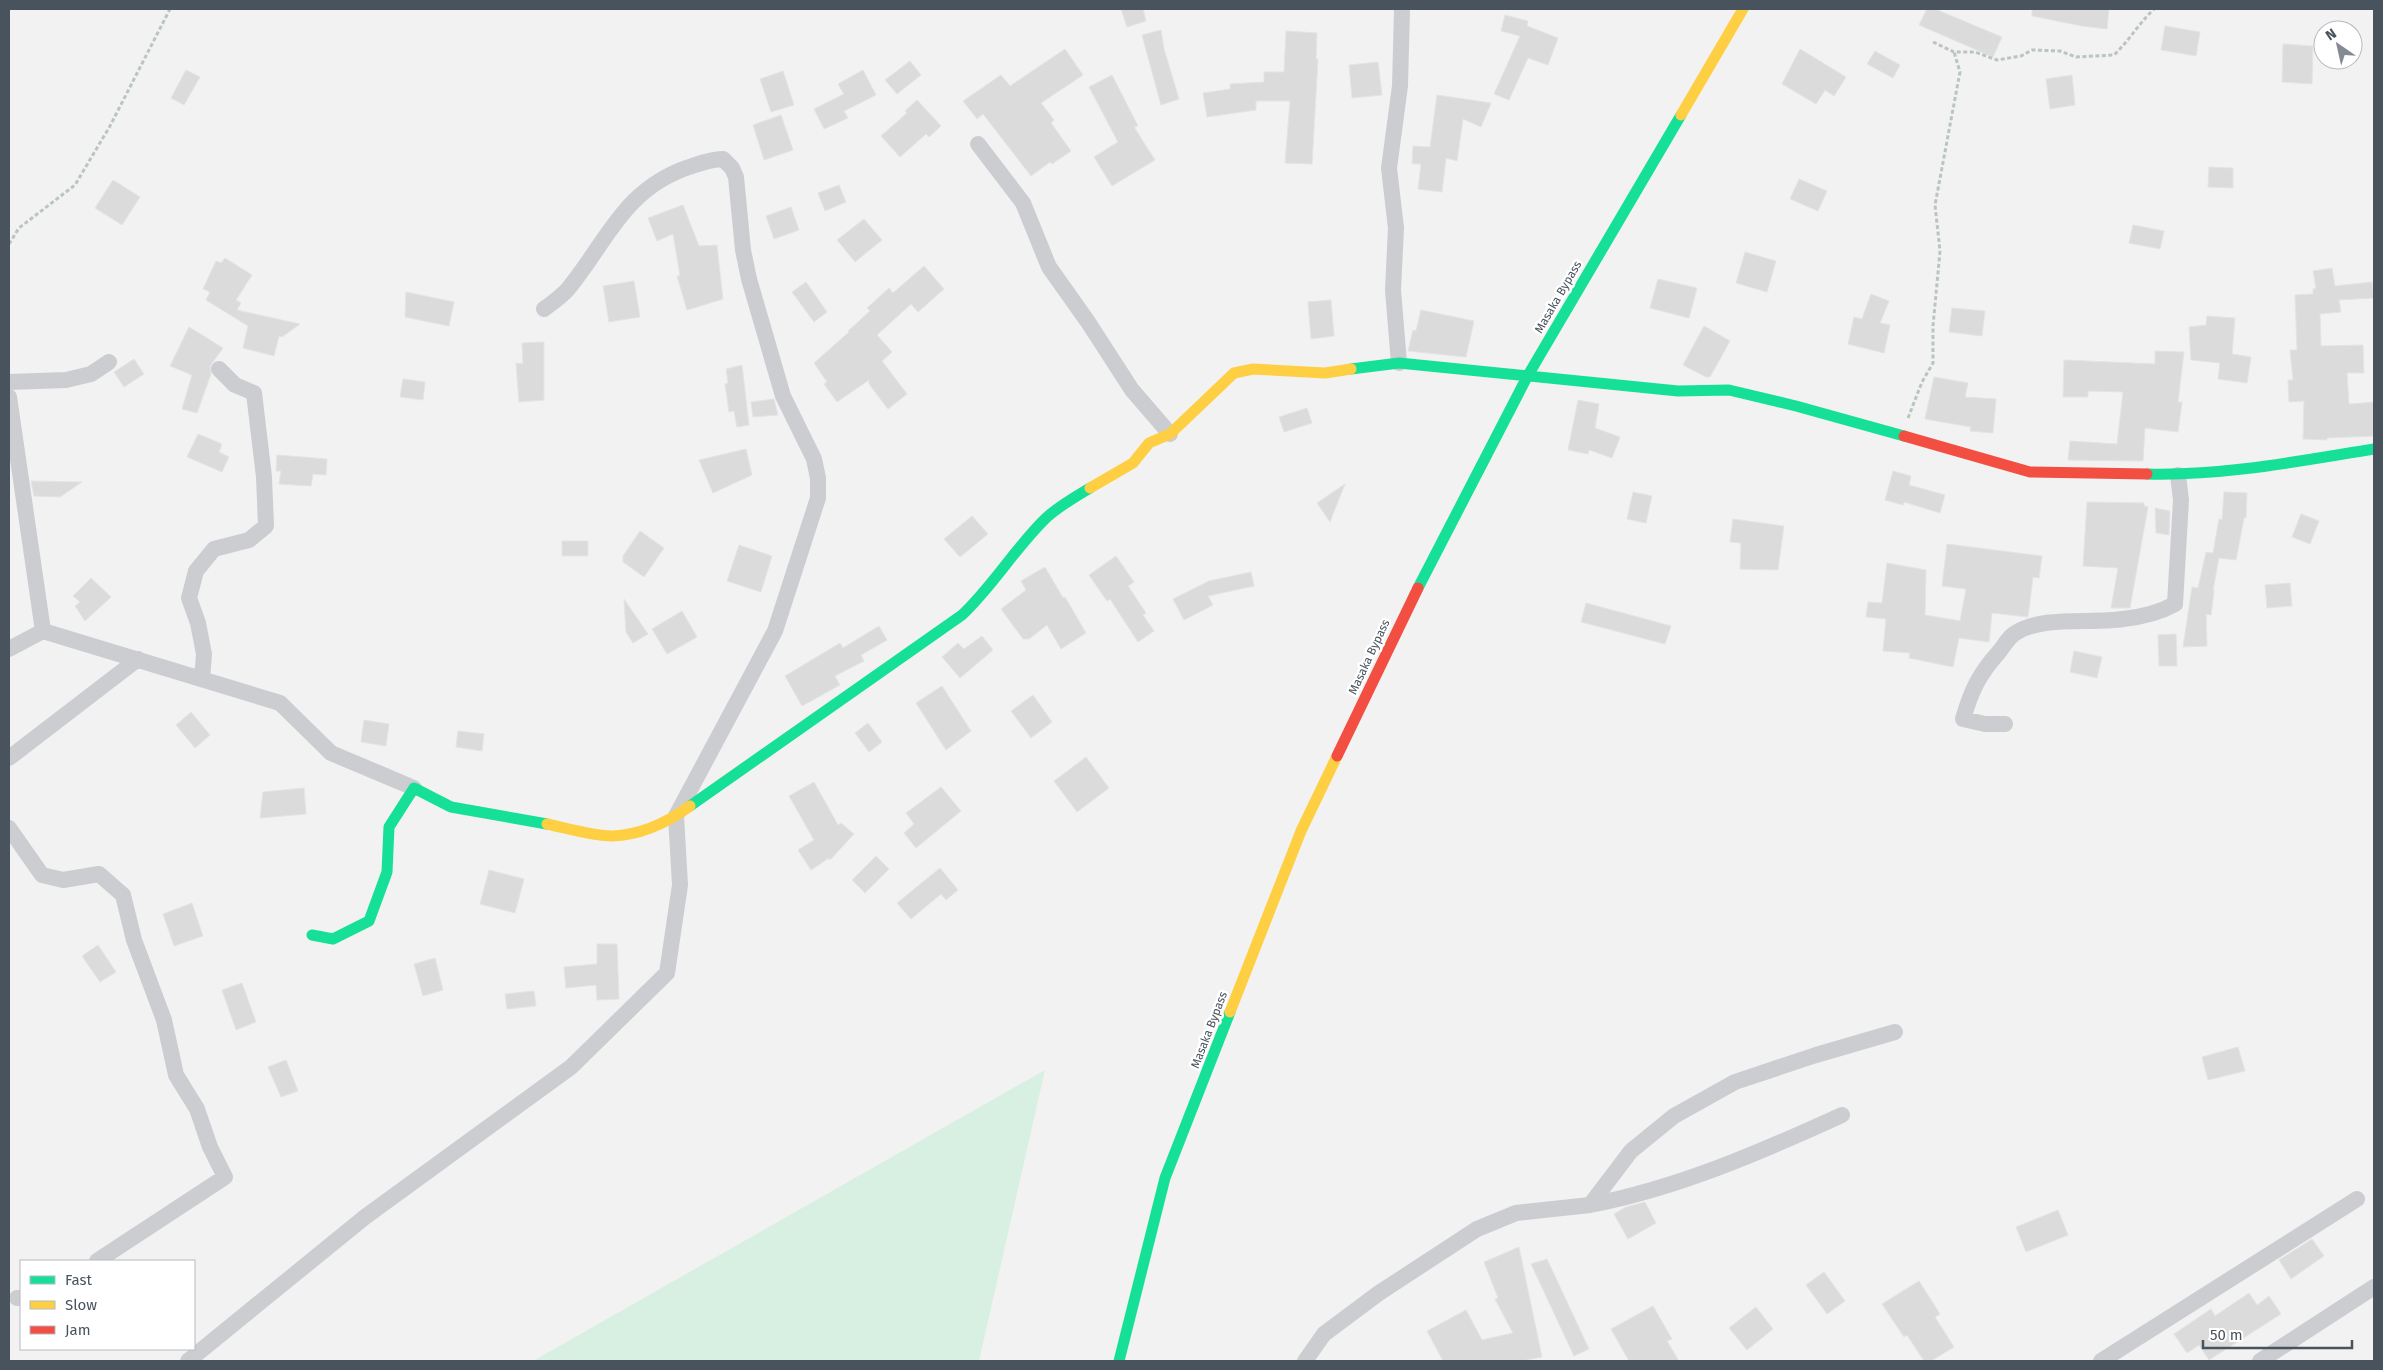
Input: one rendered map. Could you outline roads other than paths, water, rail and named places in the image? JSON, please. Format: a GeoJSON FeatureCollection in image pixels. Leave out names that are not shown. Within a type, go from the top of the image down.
{"type":"FeatureCollection","features":[{"type":"Feature","properties":{"kind":"main road","name":"Masaka Bypass"},"geometry":{"type":"LineString","coordinates":[[1119,1361],[1165,1178],[1302,831],[1415,593],[1527,377],[1743,9]]}},
{"type":"Feature","properties":{"kind":"main road"},"geometry":{"type":"LineString","coordinates":[[312,935],[333,939],[369,921],[387,872],[389,827],[414,788],[451,807],[611,836],[645,830],[676,816],[962,616],[981,597],[1046,518],[1067,501],[1133,463],[1149,443],[1170,434],[1234,373],[1252,369],[1325,373],[1399,363],[1678,391],[1728,390],[1796,406],[2030,472],[2178,475],[2265,466],[2374,449]]}},
{"type":"Feature","properties":{"kind":"street"},"geometry":{"type":"LineString","coordinates":[[1399,363],[1393,290],[1396,228],[1389,168],[1400,86],[1402,9]]}},
{"type":"Feature","properties":{"kind":"street"},"geometry":{"type":"LineString","coordinates":[[978,144],[1023,203],[1048,267],[1088,322],[1132,390],[1170,434]]}},
{"type":"Feature","properties":{"kind":"street"},"geometry":{"type":"LineString","coordinates":[[188,1361],[365,1217],[571,1067],[667,973],[680,885],[676,816],[775,631],[818,498],[818,478],[814,459],[783,396],[749,279],[743,250],[736,177],[732,168],[723,159],[712,159],[668,174],[642,192],[624,212],[566,291],[544,309]]}},
{"type":"Feature","properties":{"kind":"street"},"geometry":{"type":"LineString","coordinates":[[9,382],[66,380],[92,374],[109,362]]}},
{"type":"Feature","properties":{"kind":"street"},"geometry":{"type":"LineString","coordinates":[[202,679],[204,654],[198,622],[189,598],[196,571],[214,549],[249,540],[266,526],[264,477],[254,393],[235,385],[220,369]]}},
{"type":"Feature","properties":{"kind":"street"},"geometry":{"type":"LineString","coordinates":[[9,397],[43,631]]}},
{"type":"Feature","properties":{"kind":"street"},"geometry":{"type":"LineString","coordinates":[[2005,724],[1984,724],[1964,719],[1974,685],[1988,664],[2014,634],[2032,627],[2056,622],[2124,619],[2159,612],[2175,604],[2181,500],[2178,475]]}},
{"type":"Feature","properties":{"kind":"street"},"geometry":{"type":"LineString","coordinates":[[9,649],[43,631],[280,703],[331,754],[414,788]]}},
{"type":"Feature","properties":{"kind":"street"},"geometry":{"type":"LineString","coordinates":[[9,758],[138,659]]}},
{"type":"Feature","properties":{"kind":"street"},"geometry":{"type":"LineString","coordinates":[[9,828],[42,875],[63,880],[99,874],[123,895],[134,940],[164,1020],[176,1075],[197,1109],[210,1147],[225,1177],[99,1260]]}},
{"type":"Feature","properties":{"kind":"street"},"geometry":{"type":"LineString","coordinates":[[1590,1205],[1631,1151],[1674,1116],[1735,1082],[1816,1054],[1895,1032]]}},
{"type":"Feature","properties":{"kind":"street"},"geometry":{"type":"LineString","coordinates":[[1304,1361],[1324,1334],[1379,1293],[1477,1230],[1516,1213],[1590,1205],[1633,1196],[1692,1177],[1777,1144],[1842,1115]]}},
{"type":"Feature","properties":{"kind":"street"},"geometry":{"type":"LineString","coordinates":[[2102,1361],[2357,1199]]}},
{"type":"Feature","properties":{"kind":"street"},"geometry":{"type":"LineString","coordinates":[[2260,1361],[2374,1287]]}}]}
